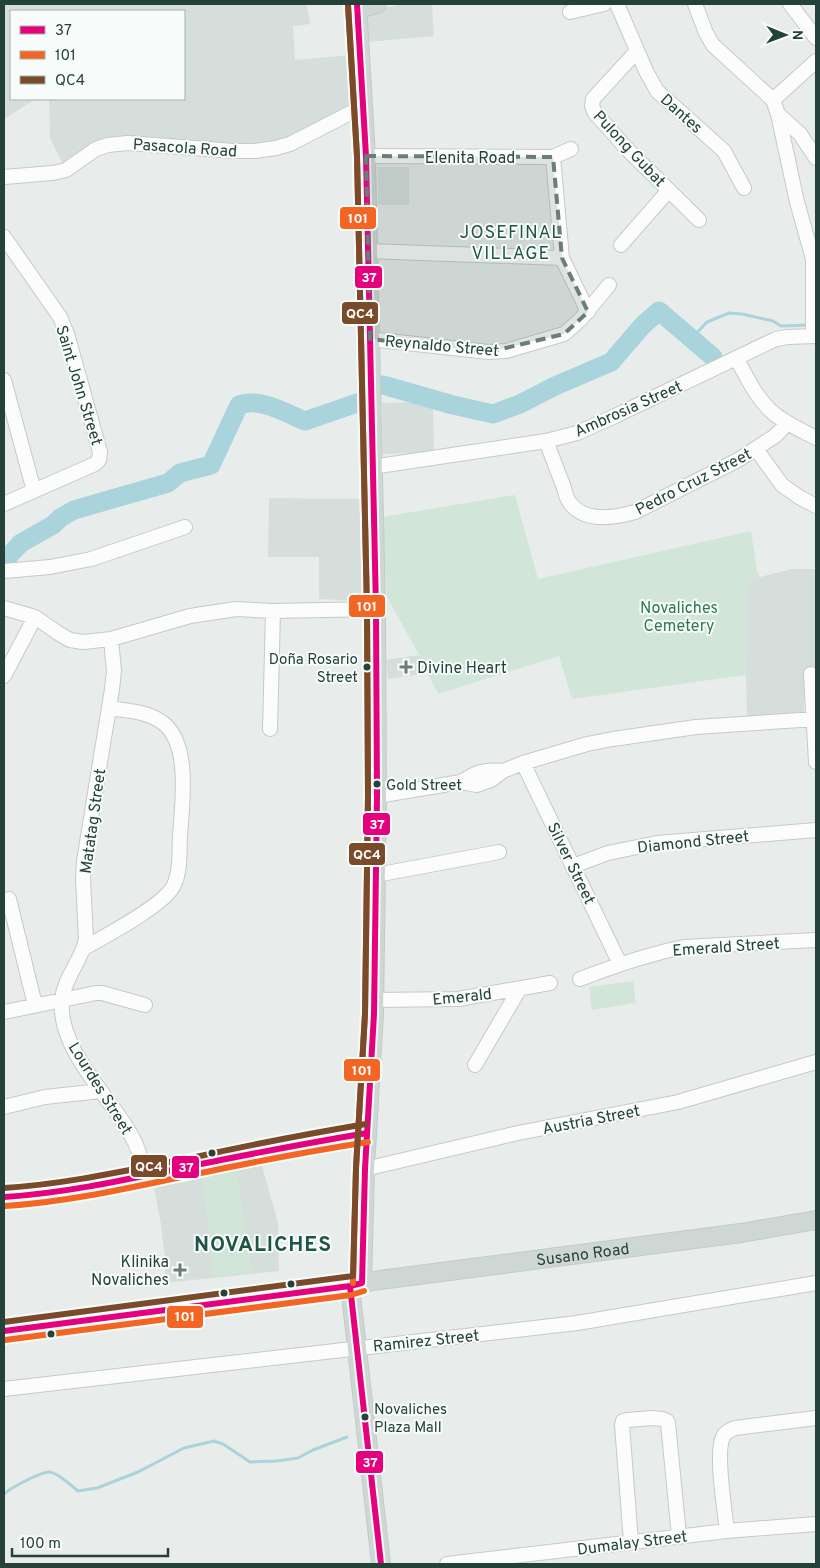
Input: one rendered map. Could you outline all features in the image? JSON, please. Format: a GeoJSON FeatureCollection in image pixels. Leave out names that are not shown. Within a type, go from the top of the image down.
{"type":"FeatureCollection","features":[{"type":"Feature","properties":{"kind":"main road"},"geometry":{"type":"LineString","coordinates":[[377,4],[357,7],[366,156],[376,609],[377,796],[371,1075],[356,1284],[357,1348],[381,1564]]}},
{"type":"Feature","properties":{"kind":"main road"},"geometry":{"type":"LineString","coordinates":[[4,1196],[52,1193],[85,1188],[367,1133]]}},
{"type":"Feature","properties":{"kind":"main road","name":"Susano Road"},"geometry":{"type":"LineString","coordinates":[[4,1331],[741,1232],[816,1220]]}},
{"type":"Feature","properties":{"kind":"street"},"geometry":{"type":"LineString","coordinates":[[570,12],[604,4]]}},
{"type":"Feature","properties":{"kind":"street","name":"Dantes"},"geometry":{"type":"LineString","coordinates":[[617,4],[646,71],[657,91],[724,151],[744,188]]}},
{"type":"Feature","properties":{"kind":"street"},"geometry":{"type":"LineString","coordinates":[[695,4],[706,33],[713,45],[773,100],[778,114],[797,202],[815,259],[814,334]]}},
{"type":"Feature","properties":{"kind":"street"},"geometry":{"type":"LineString","coordinates":[[790,4],[816,38]]}},
{"type":"Feature","properties":{"kind":"street","name":"Pulong Gubat"},"geometry":{"type":"LineString","coordinates":[[637,51],[593,99],[594,113],[699,220]]}},
{"type":"Feature","properties":{"kind":"street"},"geometry":{"type":"LineString","coordinates":[[773,100],[816,61]]}},
{"type":"Feature","properties":{"kind":"street","name":"Pasacola Road"},"geometry":{"type":"LineString","coordinates":[[4,177],[53,173],[66,170],[96,149],[108,145],[128,143],[234,151],[276,148],[290,144],[364,106]]}},
{"type":"Feature","properties":{"kind":"street"},"geometry":{"type":"LineString","coordinates":[[778,114],[800,134],[816,158]]}},
{"type":"Feature","properties":{"kind":"street","name":"Elenita Road"},"geometry":{"type":"LineString","coordinates":[[366,156],[553,157],[572,148]]}},
{"type":"Feature","properties":{"kind":"street"},"geometry":{"type":"LineString","coordinates":[[553,157],[562,258],[588,312]]}},
{"type":"Feature","properties":{"kind":"street"},"geometry":{"type":"LineString","coordinates":[[621,245],[669,190]]}},
{"type":"Feature","properties":{"kind":"street","name":"Saint John Street"},"geometry":{"type":"LineString","coordinates":[[4,237],[60,317],[67,334],[100,452],[99,460],[95,464],[34,491]]}},
{"type":"Feature","properties":{"kind":"street"},"geometry":{"type":"LineString","coordinates":[[368,251],[562,258]]}},
{"type":"Feature","properties":{"kind":"street","name":"Reynaldo Street"},"geometry":{"type":"LineString","coordinates":[[370,339],[489,352],[506,351],[564,334],[588,312],[609,284]]}},
{"type":"Feature","properties":{"kind":"street","name":"Ambrosia Street"},"geometry":{"type":"LineString","coordinates":[[372,467],[546,441],[577,433],[776,339],[814,334]]}},
{"type":"Feature","properties":{"kind":"street"},"geometry":{"type":"LineString","coordinates":[[736,358],[762,401],[770,410],[788,423],[816,438]]}},
{"type":"Feature","properties":{"kind":"street"},"geometry":{"type":"LineString","coordinates":[[4,380],[34,491],[4,504]]}},
{"type":"Feature","properties":{"kind":"street","name":"Pedro Cruz Street"},"geometry":{"type":"LineString","coordinates":[[546,441],[569,502],[580,512],[601,518],[618,517],[635,512],[756,449],[775,436],[788,423]]}},
{"type":"Feature","properties":{"kind":"street"},"geometry":{"type":"LineString","coordinates":[[756,449],[782,485],[816,506]]}},
{"type":"Feature","properties":{"kind":"street"},"geometry":{"type":"LineString","coordinates":[[4,569],[50,567],[91,559],[186,527]]}},
{"type":"Feature","properties":{"kind":"street"},"geometry":{"type":"LineString","coordinates":[[4,608],[35,617],[70,640],[83,642],[112,639],[190,616],[236,609],[273,611],[376,609]]}},
{"type":"Feature","properties":{"kind":"street"},"geometry":{"type":"LineString","coordinates":[[270,729],[273,611]]}},
{"type":"Feature","properties":{"kind":"street"},"geometry":{"type":"LineString","coordinates":[[4,676],[35,617]]}},
{"type":"Feature","properties":{"kind":"street","name":"Matatag Street"},"geometry":{"type":"LineString","coordinates":[[62,1000],[64,987],[84,948],[86,939],[84,861],[114,671],[112,639]]}},
{"type":"Feature","properties":{"kind":"street"},"geometry":{"type":"LineString","coordinates":[[811,674],[816,762]]}},
{"type":"Feature","properties":{"kind":"street"},"geometry":{"type":"LineString","coordinates":[[84,948],[133,920],[166,895],[174,885],[178,869],[183,776],[180,752],[174,737],[164,723],[149,714],[109,708]]}},
{"type":"Feature","properties":{"kind":"street"},"geometry":{"type":"LineString","coordinates":[[377,796],[461,782],[477,785],[491,780],[503,771],[523,763],[587,744],[640,734],[696,727],[815,719]]}},
{"type":"Feature","properties":{"kind":"street","name":"Silver Street"},"geometry":{"type":"LineString","coordinates":[[523,763],[620,964]]}},
{"type":"Feature","properties":{"kind":"street","name":"Diamond Street"},"geometry":{"type":"LineString","coordinates":[[573,866],[608,853],[657,843],[816,830]]}},
{"type":"Feature","properties":{"kind":"street"},"geometry":{"type":"LineString","coordinates":[[376,875],[499,852]]}},
{"type":"Feature","properties":{"kind":"street"},"geometry":{"type":"LineString","coordinates":[[4,901],[9,899],[35,1005]]}},
{"type":"Feature","properties":{"kind":"street","name":"Emerald Street"},"geometry":{"type":"LineString","coordinates":[[580,979],[620,964],[684,947],[816,940]]}},
{"type":"Feature","properties":{"kind":"street","name":"Emerald"},"geometry":{"type":"LineString","coordinates":[[374,1000],[458,999],[550,983]]}},
{"type":"Feature","properties":{"kind":"street"},"geometry":{"type":"LineString","coordinates":[[475,1065],[520,988]]}},
{"type":"Feature","properties":{"kind":"street"},"geometry":{"type":"LineString","coordinates":[[4,1012],[91,993],[102,993],[145,1005]]}},
{"type":"Feature","properties":{"kind":"street","name":"Lourdes Street"},"geometry":{"type":"LineString","coordinates":[[62,1000],[64,1024],[76,1054],[130,1133],[139,1151],[144,1176]]}},
{"type":"Feature","properties":{"kind":"street","name":"Austria Street"},"geometry":{"type":"LineString","coordinates":[[365,1169],[518,1133],[678,1102],[816,1062]]}},
{"type":"Feature","properties":{"kind":"street"},"geometry":{"type":"LineString","coordinates":[[4,1108],[45,1097],[101,1091]]}},
{"type":"Feature","properties":{"kind":"street","name":"Ramirez Street"},"geometry":{"type":"LineString","coordinates":[[4,1389],[577,1322],[816,1283]]}},
{"type":"Feature","properties":{"kind":"street"},"geometry":{"type":"LineString","coordinates":[[727,1531],[720,1458],[721,1442],[726,1432],[735,1428],[816,1418]]}},
{"type":"Feature","properties":{"kind":"street"},"geometry":{"type":"LineString","coordinates":[[631,1542],[622,1425],[623,1421],[627,1420],[662,1419],[668,1423],[679,1536]]}},
{"type":"Feature","properties":{"kind":"street","name":"Dumalay Street"},"geometry":{"type":"LineString","coordinates":[[447,1564],[679,1536],[816,1524]]}},
{"type":"Feature","properties":{"kind":"highlighted area"},"geometry":{"type":"Polygon","coordinates":[[[366,156],[553,157],[562,258],[588,312],[564,334],[489,352],[370,339],[366,156]]]}},
{"type":"Feature","properties":{"kind":"shaded area"},"geometry":{"type":"Polygon","coordinates":[[[4,4],[307,4],[310,24],[293,26],[295,60],[352,55],[355,106],[277,145],[110,142],[63,164],[50,138],[49,100],[185,100],[185,10],[10,10],[10,100],[34,100],[4,119],[4,4]]]}},
{"type":"Feature","properties":{"kind":"shaded area"},"geometry":{"type":"Polygon","coordinates":[[[405,4],[432,4],[434,36],[368,42],[365,11],[405,4]]]}},
{"type":"Feature","properties":{"kind":"shaded area"},"geometry":{"type":"Polygon","coordinates":[[[378,167],[409,167],[409,205],[378,205],[378,167]]]}},
{"type":"Feature","properties":{"kind":"shaded area"},"geometry":{"type":"Polygon","coordinates":[[[433,402],[434,453],[383,454],[382,403],[433,402]]]}},
{"type":"Feature","properties":{"kind":"shaded area"},"geometry":{"type":"Polygon","coordinates":[[[269,498],[364,499],[362,601],[319,599],[319,557],[268,557],[269,498]]]}},
{"type":"Feature","properties":{"kind":"shaded area"},"geometry":{"type":"Polygon","coordinates":[[[792,569],[816,569],[816,673],[804,674],[804,714],[747,717],[747,583],[760,577],[792,569]]]}},
{"type":"Feature","properties":{"kind":"shaded area","name":"Divine Heart"},"geometry":{"type":"Polygon","coordinates":[[[419,655],[428,673],[388,679],[386,660],[419,655]]]}},
{"type":"Feature","properties":{"kind":"shaded area"},"geometry":{"type":"Polygon","coordinates":[[[261,1162],[278,1223],[279,1271],[165,1283],[165,1258],[153,1181],[261,1162]]]}},
{"type":"Feature","properties":{"kind":"green space","name":"Novaliches Cemetery"},"geometry":{"type":"Polygon","coordinates":[[[515,495],[538,579],[751,531],[757,571],[760,577],[747,583],[746,675],[572,699],[559,656],[438,694],[387,597],[382,517],[515,495]]]}},
{"type":"Feature","properties":{"kind":"green space"},"geometry":{"type":"Polygon","coordinates":[[[633,981],[636,1003],[592,1010],[589,987],[633,981]]]}},
{"type":"Feature","properties":{"kind":"green space"},"geometry":{"type":"Polygon","coordinates":[[[236,1168],[252,1272],[213,1276],[202,1174],[236,1168]]]}},
{"type":"Feature","properties":{"kind":"waterway"},"geometry":{"type":"LineString","coordinates":[[383,385],[493,414],[520,404],[555,386],[611,362],[643,325],[659,311],[713,357]]}},
{"type":"Feature","properties":{"kind":"waterway"},"geometry":{"type":"LineString","coordinates":[[691,339],[707,322],[729,313],[773,321],[781,326],[809,325]]}},
{"type":"Feature","properties":{"kind":"waterway"},"geometry":{"type":"LineString","coordinates":[[4,561],[21,543],[53,525],[60,518],[74,510],[168,483],[180,473],[211,465],[239,405],[247,403],[264,404],[305,421],[357,403]]}},
{"type":"Feature","properties":{"kind":"waterway"},"geometry":{"type":"LineString","coordinates":[[4,1494],[26,1481],[49,1472],[60,1477],[78,1491],[97,1488],[138,1472],[184,1448],[214,1441],[223,1444],[250,1462],[298,1458],[347,1437]]}},
{"type":"Feature","properties":{"kind":"transit line","name":"37"},"geometry":{"type":"LineString","coordinates":[[4,1331],[362,1283],[365,1169],[374,1014],[377,796],[376,609],[366,156],[357,4]]}},
{"type":"Feature","properties":{"kind":"transit line","name":"101"},"geometry":{"type":"LineString","coordinates":[[348,5],[357,156],[367,609],[368,796],[365,1014],[356,1168],[353,1283]]}},
{"type":"Feature","properties":{"kind":"transit line","name":"QC4"},"geometry":{"type":"LineString","coordinates":[[4,1322],[353,1276],[356,1168],[365,1014],[368,796],[367,609],[357,156],[348,5]]}},
{"type":"Feature","properties":{"kind":"transit line","name":"QC4"},"geometry":{"type":"LineString","coordinates":[[4,1188],[98,1176],[366,1124]]}},
{"type":"Feature","properties":{"kind":"transit line","name":"37"},"geometry":{"type":"LineString","coordinates":[[4,1197],[98,1185],[367,1133]]}},
{"type":"Feature","properties":{"kind":"transit line","name":"101"},"geometry":{"type":"LineString","coordinates":[[5,1206],[101,1193],[260,1161],[368,1142]]}},
{"type":"Feature","properties":{"kind":"transit line","name":"37"},"geometry":{"type":"LineString","coordinates":[[350,1286],[381,1564]]}},
{"type":"Feature","properties":{"kind":"transit line","name":"101"},"geometry":{"type":"LineString","coordinates":[[5,1340],[351,1295],[364,1291]]}},
{"type":"Feature","properties":{"kind":"place","name":"Doña Rosario Street"},"geometry":{"type":"Point","coordinates":[367,667]}},
{"type":"Feature","properties":{"kind":"place","name":"Divine Heart"},"geometry":{"type":"Point","coordinates":[406,667]}},
{"type":"Feature","properties":{"kind":"place","name":"Gold Street"},"geometry":{"type":"Point","coordinates":[377,784]}},
{"type":"Feature","properties":{"kind":"place","name":"Klinika Novaliches"},"geometry":{"type":"Point","coordinates":[180,1270]}},
{"type":"Feature","properties":{"kind":"place","name":"Novaliches Plaza Mall"},"geometry":{"type":"Point","coordinates":[365,1417]}},
{"type":"Feature","properties":{"kind":"district","name":"JOSEFINAL VILLAGE"},"geometry":{"type":"Point","coordinates":[511,242]}},
{"type":"Feature","properties":{"kind":"district","name":"NOVALICHES"},"geometry":{"type":"Point","coordinates":[263,1244]}}]}
